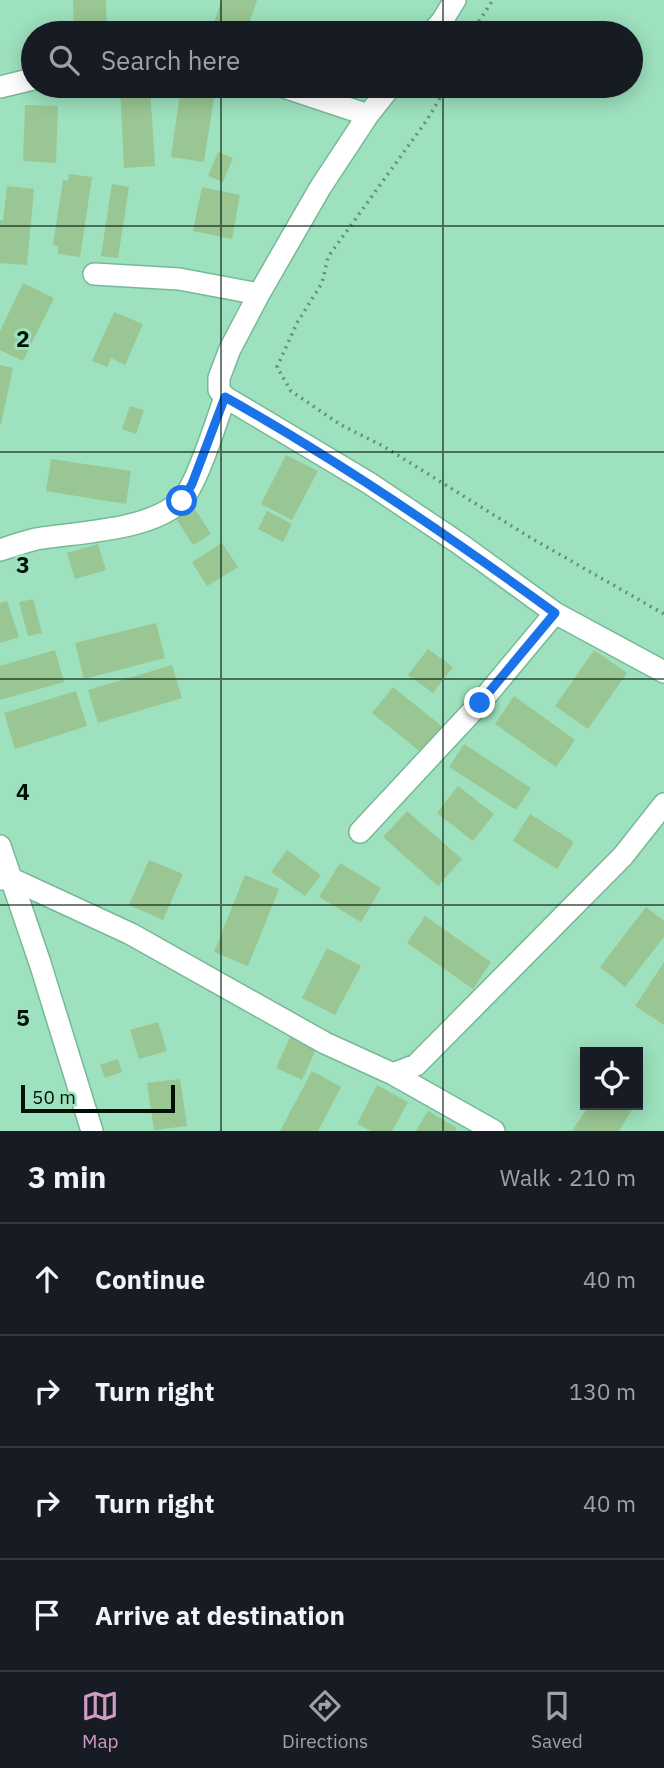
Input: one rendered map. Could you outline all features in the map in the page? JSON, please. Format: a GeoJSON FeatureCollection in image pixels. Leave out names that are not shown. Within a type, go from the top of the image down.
{"type":"FeatureCollection","features":[{"type":"Feature","properties":{"kind":"street"},"geometry":{"type":"LineString","coordinates":[[442,21],[455,0]]}},
{"type":"Feature","properties":{"kind":"street"},"geometry":{"type":"LineString","coordinates":[[0,87],[21,82]]}},
{"type":"Feature","properties":{"kind":"street"},"geometry":{"type":"LineString","coordinates":[[317,98],[368,115]]}},
{"type":"Feature","properties":{"kind":"street"},"geometry":{"type":"LineString","coordinates":[[381,98],[320,188],[259,294],[230,349],[219,378],[219,390],[225,397],[369,483],[460,544],[555,613],[664,672]]}},
{"type":"Feature","properties":{"kind":"street"},"geometry":{"type":"LineString","coordinates":[[94,274],[179,279],[259,294]]}},
{"type":"Feature","properties":{"kind":"street"},"geometry":{"type":"LineString","coordinates":[[0,550],[34,540],[116,527],[156,517],[182,501],[192,484],[225,397]]}},
{"type":"Feature","properties":{"kind":"street"},"geometry":{"type":"LineString","coordinates":[[360,832],[480,703],[555,613]]}},
{"type":"Feature","properties":{"kind":"street"},"geometry":{"type":"LineString","coordinates":[[393,1074],[416,1065],[623,856],[664,804]]}},
{"type":"Feature","properties":{"kind":"street"},"geometry":{"type":"LineString","coordinates":[[0,846],[6,879],[40,964],[92,1131]]}},
{"type":"Feature","properties":{"kind":"street"},"geometry":{"type":"LineString","coordinates":[[6,879],[131,934],[325,1043],[393,1074],[494,1131]]}},
{"type":"Feature","properties":{"kind":"path"},"geometry":{"type":"LineString","coordinates":[[479,21],[493,0]]}},
{"type":"Feature","properties":{"kind":"path"},"geometry":{"type":"LineString","coordinates":[[440,98],[328,257],[322,283],[297,323],[277,367],[291,391],[341,425],[383,446],[531,538],[664,614]]}},
{"type":"Feature","properties":{"kind":"building"},"geometry":{"type":"Polygon","coordinates":[[[73,0],[106,0],[107,21],[74,21],[73,0]]]}},
{"type":"Feature","properties":{"kind":"building"},"geometry":{"type":"Polygon","coordinates":[[[222,0],[257,0],[250,21],[214,21],[222,0]]]}},
{"type":"Feature","properties":{"kind":"building"},"geometry":{"type":"Polygon","coordinates":[[[121,98],[151,98],[155,166],[124,168],[121,98]]]}},
{"type":"Feature","properties":{"kind":"building"},"geometry":{"type":"Polygon","coordinates":[[[179,98],[214,98],[204,162],[171,157],[179,98]]]}},
{"type":"Feature","properties":{"kind":"building"},"geometry":{"type":"Polygon","coordinates":[[[25,105],[58,106],[56,163],[23,161],[25,105]]]}},
{"type":"Feature","properties":{"kind":"building"},"geometry":{"type":"Polygon","coordinates":[[[218,152],[233,158],[223,182],[208,176],[218,152]]]}},
{"type":"Feature","properties":{"kind":"building"},"geometry":{"type":"Polygon","coordinates":[[[69,174],[92,177],[80,257],[58,254],[58,246],[53,245],[63,180],[68,181],[69,174]]]}},
{"type":"Feature","properties":{"kind":"building"},"geometry":{"type":"Polygon","coordinates":[[[112,184],[129,187],[118,258],[101,256],[112,184]]]}},
{"type":"Feature","properties":{"kind":"building"},"geometry":{"type":"Polygon","coordinates":[[[7,186],[34,189],[27,265],[0,263],[0,220],[3,221],[7,186]]]}},
{"type":"Feature","properties":{"kind":"building"},"geometry":{"type":"Polygon","coordinates":[[[202,187],[240,195],[232,239],[193,231],[202,187]]]}},
{"type":"Feature","properties":{"kind":"building"},"geometry":{"type":"Polygon","coordinates":[[[23,283],[54,298],[23,361],[0,350],[0,331],[23,283]]]}},
{"type":"Feature","properties":{"kind":"building"},"geometry":{"type":"Polygon","coordinates":[[[114,312],[143,324],[125,365],[111,358],[107,367],[92,361],[114,312]]]}},
{"type":"Feature","properties":{"kind":"building"},"geometry":{"type":"Polygon","coordinates":[[[0,365],[13,368],[1,424],[0,424],[0,365]]]}},
{"type":"Feature","properties":{"kind":"building"},"geometry":{"type":"Polygon","coordinates":[[[130,406],[144,410],[136,434],[122,429],[130,406]]]}},
{"type":"Feature","properties":{"kind":"building"},"geometry":{"type":"Polygon","coordinates":[[[286,455],[318,471],[292,520],[261,504],[286,455]]]}},
{"type":"Feature","properties":{"kind":"building"},"geometry":{"type":"Polygon","coordinates":[[[51,459],[131,471],[126,504],[46,491],[51,459]]]}},
{"type":"Feature","properties":{"kind":"building"},"geometry":{"type":"Polygon","coordinates":[[[193,506],[211,534],[193,545],[175,517],[193,506]]]}},
{"type":"Feature","properties":{"kind":"building"},"geometry":{"type":"Polygon","coordinates":[[[267,511],[292,524],[283,542],[258,529],[267,511]]]}},
{"type":"Feature","properties":{"kind":"building"},"geometry":{"type":"Polygon","coordinates":[[[222,543],[238,567],[207,586],[192,562],[222,543]]]}},
{"type":"Feature","properties":{"kind":"building"},"geometry":{"type":"Polygon","coordinates":[[[98,544],[106,570],[75,579],[67,553],[98,544]]]}},
{"type":"Feature","properties":{"kind":"building"},"geometry":{"type":"Polygon","coordinates":[[[33,599],[42,633],[28,636],[19,602],[33,599]]]}},
{"type":"Feature","properties":{"kind":"building"},"geometry":{"type":"Polygon","coordinates":[[[7,601],[19,637],[0,643],[0,603],[7,601]]]}},
{"type":"Feature","properties":{"kind":"building"},"geometry":{"type":"Polygon","coordinates":[[[156,623],[165,658],[84,679],[75,643],[156,623]]]}},
{"type":"Feature","properties":{"kind":"building"},"geometry":{"type":"Polygon","coordinates":[[[428,649],[453,667],[433,693],[408,675],[428,649]]]}},
{"type":"Feature","properties":{"kind":"building"},"geometry":{"type":"Polygon","coordinates":[[[55,650],[64,682],[0,700],[0,666],[55,650]]]}},
{"type":"Feature","properties":{"kind":"building"},"geometry":{"type":"Polygon","coordinates":[[[594,650],[627,673],[588,729],[555,706],[594,650]]]}},
{"type":"Feature","properties":{"kind":"building"},"geometry":{"type":"Polygon","coordinates":[[[172,665],[182,698],[98,723],[88,690],[172,665]]]}},
{"type":"Feature","properties":{"kind":"building"},"geometry":{"type":"Polygon","coordinates":[[[393,687],[444,728],[423,754],[372,713],[393,687]]]}},
{"type":"Feature","properties":{"kind":"building"},"geometry":{"type":"Polygon","coordinates":[[[76,691],[87,726],[15,749],[4,713],[76,691]]]}},
{"type":"Feature","properties":{"kind":"building"},"geometry":{"type":"Polygon","coordinates":[[[514,696],[575,740],[556,767],[495,724],[514,696]]]}},
{"type":"Feature","properties":{"kind":"building"},"geometry":{"type":"Polygon","coordinates":[[[464,744],[531,788],[516,810],[449,767],[464,744]]]}},
{"type":"Feature","properties":{"kind":"building"},"geometry":{"type":"Polygon","coordinates":[[[458,786],[494,814],[473,841],[437,813],[458,786]]]}},
{"type":"Feature","properties":{"kind":"building"},"geometry":{"type":"Polygon","coordinates":[[[407,811],[462,859],[438,886],[383,837],[407,811]]]}},
{"type":"Feature","properties":{"kind":"building"},"geometry":{"type":"Polygon","coordinates":[[[530,814],[574,842],[557,869],[513,841],[530,814]]]}},
{"type":"Feature","properties":{"kind":"building"},"geometry":{"type":"Polygon","coordinates":[[[287,850],[321,875],[305,896],[271,872],[287,850]]]}},
{"type":"Feature","properties":{"kind":"building"},"geometry":{"type":"Polygon","coordinates":[[[149,860],[183,874],[163,920],[129,905],[149,860]]]}},
{"type":"Feature","properties":{"kind":"building"},"geometry":{"type":"Polygon","coordinates":[[[340,863],[381,888],[361,922],[319,897],[340,863]]]}},
{"type":"Feature","properties":{"kind":"building"},"geometry":{"type":"Polygon","coordinates":[[[245,875],[279,889],[248,966],[214,952],[245,875]]]}},
{"type":"Feature","properties":{"kind":"building"},"geometry":{"type":"Polygon","coordinates":[[[646,907],[664,921],[664,937],[625,987],[600,967],[646,907]]]}},
{"type":"Feature","properties":{"kind":"building"},"geometry":{"type":"Polygon","coordinates":[[[425,916],[491,962],[473,989],[407,943],[425,916]]]}},
{"type":"Feature","properties":{"kind":"building"},"geometry":{"type":"Polygon","coordinates":[[[327,948],[361,966],[335,1015],[302,998],[327,948]]]}},
{"type":"Feature","properties":{"kind":"building"},"geometry":{"type":"Polygon","coordinates":[[[664,962],[664,1025],[635,1006],[664,962]]]}},
{"type":"Feature","properties":{"kind":"building"},"geometry":{"type":"Polygon","coordinates":[[[158,1022],[167,1051],[139,1059],[130,1030],[158,1022]]]}},
{"type":"Feature","properties":{"kind":"building"},"geometry":{"type":"Polygon","coordinates":[[[292,1033],[318,1045],[302,1080],[276,1068],[292,1033]]]}},
{"type":"Feature","properties":{"kind":"building"},"geometry":{"type":"Polygon","coordinates":[[[118,1059],[122,1072],[105,1078],[100,1065],[118,1059]]]}},
{"type":"Feature","properties":{"kind":"building"},"geometry":{"type":"Polygon","coordinates":[[[312,1071],[341,1087],[318,1131],[280,1131],[312,1071]]]}},
{"type":"Feature","properties":{"kind":"building"},"geometry":{"type":"Polygon","coordinates":[[[180,1079],[187,1126],[154,1130],[147,1083],[180,1079]]]}},
{"type":"Feature","properties":{"kind":"building"},"geometry":{"type":"Polygon","coordinates":[[[377,1085],[408,1102],[392,1131],[371,1131],[357,1124],[377,1085]]]}},
{"type":"Feature","properties":{"kind":"building"},"geometry":{"type":"Polygon","coordinates":[[[586,1110],[632,1110],[619,1131],[572,1131],[586,1110]]]}},
{"type":"Feature","properties":{"kind":"building"},"geometry":{"type":"Polygon","coordinates":[[[428,1111],[457,1128],[455,1131],[416,1131],[428,1111]]]}},
{"type":"Feature","properties":{"kind":"route"},"geometry":{"type":"LineString","coordinates":[[182,501],[192,484],[225,397],[369,483],[460,544],[555,613],[480,703]]}}]}
